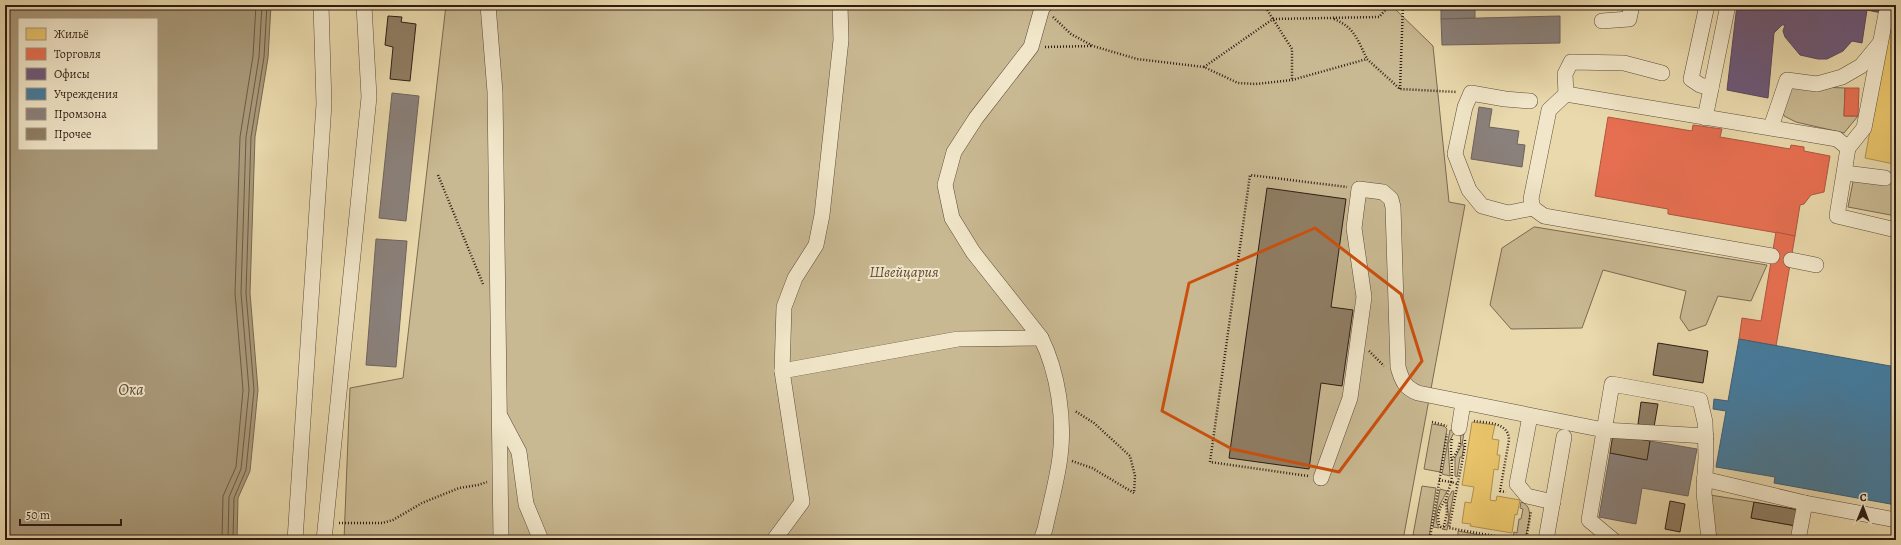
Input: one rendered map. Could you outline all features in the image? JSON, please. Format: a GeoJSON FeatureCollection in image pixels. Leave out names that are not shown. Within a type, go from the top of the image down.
{"type":"FeatureCollection","features":[{"type":"Feature","properties":{"kind":"lane"},"geometry":{"type":"LineString","coordinates":[[298,538],[324,104],[321,5]]}},
{"type":"Feature","properties":{"kind":"lane"},"geometry":{"type":"LineString","coordinates":[[324,540],[369,97],[364,5]]}},
{"type":"Feature","properties":{"kind":"lane"},"geometry":{"type":"LineString","coordinates":[[488,5],[495,92],[501,540]]}},
{"type":"Feature","properties":{"kind":"lane"},"geometry":{"type":"LineString","coordinates":[[774,540],[802,502],[782,371],[784,307],[795,278],[816,245],[822,215],[841,40],[840,5]]}},
{"type":"Feature","properties":{"kind":"lane"},"geometry":{"type":"LineString","coordinates":[[1602,21],[1629,19],[1632,5]]}},
{"type":"Feature","properties":{"kind":"lane"},"geometry":{"type":"LineString","coordinates":[[1707,5],[1691,79],[1700,85],[1711,88]]}},
{"type":"Feature","properties":{"kind":"lane"},"geometry":{"type":"LineString","coordinates":[[1705,118],[1728,5]]}},
{"type":"Feature","properties":{"kind":"lane"},"geometry":{"type":"LineString","coordinates":[[1041,540],[1045,529],[1060,456],[1060,403],[1049,355],[1041,338],[973,252],[952,218],[945,185],[954,152],[976,118],[1030,47],[1044,6]]}},
{"type":"Feature","properties":{"kind":"lane"},"geometry":{"type":"LineString","coordinates":[[1886,14],[1864,128],[1848,148],[1837,216],[1896,230]]}},
{"type":"Feature","properties":{"kind":"lane"},"geometry":{"type":"LineString","coordinates":[[1771,127],[1786,80],[1817,84],[1842,77],[1861,66],[1880,43]]}},
{"type":"Feature","properties":{"kind":"lane"},"geometry":{"type":"LineString","coordinates":[[1662,72],[1624,63],[1571,62],[1565,74],[1566,94],[1549,110],[1531,199],[1533,208],[1544,216],[1772,256]]}},
{"type":"Feature","properties":{"kind":"lane"},"geometry":{"type":"LineString","coordinates":[[1530,101],[1505,99],[1471,93],[1465,108],[1455,154],[1469,190],[1482,206],[1508,213],[1533,208]]}},
{"type":"Feature","properties":{"kind":"lane"},"geometry":{"type":"LineString","coordinates":[[1566,94],[1838,139],[1848,148]]}},
{"type":"Feature","properties":{"kind":"lane"},"geometry":{"type":"LineString","coordinates":[[1845,173],[1885,178]]}},
{"type":"Feature","properties":{"kind":"lane"},"geometry":{"type":"LineString","coordinates":[[1321,478],[1350,398],[1364,297],[1354,228],[1360,189],[1383,192],[1391,199],[1392,203],[1398,367],[1401,378],[1409,389],[1418,393],[1604,430],[1706,436]]}},
{"type":"Feature","properties":{"kind":"lane"},"geometry":{"type":"LineString","coordinates":[[1791,260],[1816,265]]}},
{"type":"Feature","properties":{"kind":"lane"},"geometry":{"type":"LineString","coordinates":[[782,371],[958,339],[1041,338]]}},
{"type":"Feature","properties":{"kind":"lane"},"geometry":{"type":"LineString","coordinates":[[1613,540],[1589,520],[1612,384],[1701,395],[1706,436],[1704,494],[1709,540]]}},
{"type":"Feature","properties":{"kind":"lane"},"geometry":{"type":"LineString","coordinates":[[1462,431],[1463,402]]}},
{"type":"Feature","properties":{"kind":"lane"},"geometry":{"type":"LineString","coordinates":[[1530,416],[1517,484],[1527,496],[1553,502]]}},
{"type":"Feature","properties":{"kind":"lane"},"geometry":{"type":"LineString","coordinates":[[500,417],[519,452],[526,504],[541,540]]}},
{"type":"Feature","properties":{"kind":"lane"},"geometry":{"type":"LineString","coordinates":[[1546,540],[1564,437]]}},
{"type":"Feature","properties":{"kind":"lane"},"geometry":{"type":"LineString","coordinates":[[1704,479],[1805,503],[1896,520]]}},
{"type":"Feature","properties":{"kind":"lane"},"geometry":{"type":"LineString","coordinates":[[1798,540],[1805,503]]}},
{"type":"Feature","properties":{"kind":"path"},"geometry":{"type":"LineString","coordinates":[[1264,5],[1292,49],[1292,80]]}},
{"type":"Feature","properties":{"kind":"path"},"geometry":{"type":"LineString","coordinates":[[1204,67],[1273,19],[1379,17],[1390,5]]}},
{"type":"Feature","properties":{"kind":"path"},"geometry":{"type":"LineString","coordinates":[[1400,89],[1403,5]]}},
{"type":"Feature","properties":{"kind":"path"},"geometry":{"type":"LineString","coordinates":[[1044,6],[1071,34],[1093,46],[1136,59],[1204,67],[1238,83],[1256,84],[1292,80],[1367,59]]}},
{"type":"Feature","properties":{"kind":"path"},"geometry":{"type":"LineString","coordinates":[[1331,18],[1347,24],[1355,35],[1367,59],[1400,89],[1471,93]]}},
{"type":"Feature","properties":{"kind":"path"},"geometry":{"type":"LineString","coordinates":[[1030,47],[1093,46]]}},
{"type":"Feature","properties":{"kind":"path"},"geometry":{"type":"LineString","coordinates":[[438,175],[484,288]]}},
{"type":"Feature","properties":{"kind":"path"},"geometry":{"type":"LineString","coordinates":[[1321,478],[1210,462],[1250,175],[1360,189]]}},
{"type":"Feature","properties":{"kind":"path"},"geometry":{"type":"LineString","coordinates":[[1368,349],[1387,368]]}},
{"type":"Feature","properties":{"kind":"path"},"geometry":{"type":"LineString","coordinates":[[1060,403],[1094,423],[1130,456],[1135,476],[1134,493],[1092,468],[1060,456]]}},
{"type":"Feature","properties":{"kind":"path"},"geometry":{"type":"LineString","coordinates":[[1430,538],[1448,429],[1445,425],[1432,422]]}},
{"type":"Feature","properties":{"kind":"path"},"geometry":{"type":"LineString","coordinates":[[1446,499],[1447,519],[1444,526],[1441,527],[1439,525],[1438,516],[1446,499],[1453,470],[1450,447],[1462,431],[1500,425],[1508,432],[1509,440],[1500,491],[1509,493]]}},
{"type":"Feature","properties":{"kind":"path"},"geometry":{"type":"LineString","coordinates":[[1452,460],[1458,450],[1462,431]]}},
{"type":"Feature","properties":{"kind":"path"},"geometry":{"type":"LineString","coordinates":[[1462,431],[1465,447],[1449,528],[1518,540]]}},
{"type":"Feature","properties":{"kind":"path"},"geometry":{"type":"LineString","coordinates":[[325,524],[350,522],[382,523],[393,520],[422,503],[459,488],[485,483],[500,474]]}},
{"type":"Feature","properties":{"kind":"path"},"geometry":{"type":"LineString","coordinates":[[1440,480],[1457,484]]}},
{"type":"Feature","properties":{"kind":"path"},"geometry":{"type":"LineString","coordinates":[[1526,540],[1531,508]]}},
{"type":"Feature","properties":{"kind":"highlighted area"},"geometry":{"type":"Polygon","coordinates":[[[1315,228],[1401,294],[1422,361],[1339,472],[1232,449],[1162,411],[1189,283],[1315,228]]]}},
{"type":"Feature","properties":{"kind":"green space","name":"Швейцария"},"geometry":{"type":"Polygon","coordinates":[[[446,5],[1391,5],[1433,46],[1449,202],[1465,205],[1403,540],[344,540],[350,388],[403,378],[446,5]]]}},
{"type":"Feature","properties":{"kind":"green space"},"geometry":{"type":"Polygon","coordinates":[[[1794,86],[1845,88],[1844,116],[1858,116],[1844,133],[1796,122],[1784,116],[1783,112],[1784,100],[1794,86]]]}},
{"type":"Feature","properties":{"kind":"green space"},"geometry":{"type":"Polygon","coordinates":[[[1896,152],[1896,216],[1848,207],[1854,177],[1891,183],[1896,152]]]}},
{"type":"Feature","properties":{"kind":"green space"},"geometry":{"type":"Polygon","coordinates":[[[1534,227],[1767,265],[1751,301],[1718,296],[1706,325],[1689,331],[1680,318],[1686,291],[1603,270],[1582,328],[1511,329],[1490,305],[1502,248],[1534,227]]]}},
{"type":"Feature","properties":{"kind":"green space"},"geometry":{"type":"Polygon","coordinates":[[[1432,424],[1444,426],[1447,429],[1440,472],[1424,469],[1432,424]]]}},
{"type":"Feature","properties":{"kind":"green space"},"geometry":{"type":"Polygon","coordinates":[[[1450,430],[1455,431],[1448,444],[1450,476],[1442,474],[1450,430]]]}},
{"type":"Feature","properties":{"kind":"green space"},"geometry":{"type":"Polygon","coordinates":[[[1460,432],[1464,433],[1462,445],[1464,445],[1462,457],[1460,457],[1457,477],[1455,476],[1455,458],[1461,446],[1460,432]]]}},
{"type":"Feature","properties":{"kind":"green space"},"geometry":{"type":"Polygon","coordinates":[[[1422,486],[1436,488],[1429,538],[1413,535],[1422,486]]]}},
{"type":"Feature","properties":{"kind":"green space"},"geometry":{"type":"Polygon","coordinates":[[[1440,489],[1447,491],[1437,513],[1436,518],[1439,528],[1433,527],[1440,489]]]}},
{"type":"Feature","properties":{"kind":"green space"},"geometry":{"type":"Polygon","coordinates":[[[1452,491],[1454,491],[1447,530],[1442,529],[1448,523],[1447,504],[1448,498],[1452,491]]]}},
{"type":"Feature","properties":{"kind":"green space"},"geometry":{"type":"Polygon","coordinates":[[[1710,495],[1754,502],[1751,518],[1796,526],[1795,537],[1719,540],[1714,530],[1710,495]]]}},
{"type":"Feature","properties":{"kind":"green space"},"geometry":{"type":"Polygon","coordinates":[[[1521,502],[1526,504],[1529,513],[1529,524],[1525,539],[1513,537],[1514,532],[1517,533],[1519,519],[1521,519],[1523,509],[1520,508],[1521,502]]]}},
{"type":"Feature","properties":{"kind":"green space"},"geometry":{"type":"Polygon","coordinates":[[[1458,531],[1508,540],[1458,540],[1458,531]]]}},
{"type":"Feature","properties":{"kind":"water","name":"Ока"},"geometry":{"type":"Polygon","coordinates":[[[5,5],[271,5],[268,58],[255,137],[250,293],[258,390],[250,471],[238,498],[237,540],[5,540],[5,5]]]}},
{"type":"Feature","properties":{"kind":"building: Жильё"},"geometry":{"type":"Polygon","coordinates":[[[1891,15],[1896,16],[1896,152],[1894,164],[1865,158],[1891,15]]]}},
{"type":"Feature","properties":{"kind":"building: Жильё"},"geometry":{"type":"Polygon","coordinates":[[[1472,422],[1495,425],[1492,439],[1499,440],[1497,455],[1500,455],[1498,470],[1494,469],[1490,500],[1496,501],[1497,496],[1520,500],[1517,515],[1515,514],[1512,533],[1470,526],[1471,524],[1462,523],[1465,502],[1471,503],[1474,487],[1462,485],[1472,422]]]}},
{"type":"Feature","properties":{"kind":"building: Торговля"},"geometry":{"type":"Polygon","coordinates":[[[1845,88],[1859,88],[1858,116],[1844,116],[1845,88]]]}},
{"type":"Feature","properties":{"kind":"building: Торговля"},"geometry":{"type":"Polygon","coordinates":[[[1608,117],[1692,131],[1693,125],[1722,129],[1720,137],[1790,149],[1791,145],[1804,147],[1804,151],[1830,156],[1824,192],[1811,195],[1804,204],[1800,205],[1795,236],[1668,214],[1668,209],[1595,196],[1608,117]]]}},
{"type":"Feature","properties":{"kind":"building: Торговля"},"geometry":{"type":"Polygon","coordinates":[[[1776,232],[1795,236],[1776,346],[1739,339],[1742,318],[1761,321],[1776,232]]]}},
{"type":"Feature","properties":{"kind":"building: Офисы"},"geometry":{"type":"Polygon","coordinates":[[[1737,5],[1888,5],[1896,7],[1896,16],[1867,10],[1862,43],[1852,41],[1843,51],[1827,59],[1818,59],[1800,55],[1785,37],[1783,31],[1785,25],[1782,25],[1774,33],[1768,98],[1727,90],[1737,5]]]}},
{"type":"Feature","properties":{"kind":"building: Учреждения"},"geometry":{"type":"Polygon","coordinates":[[[1739,339],[1896,367],[1896,505],[1774,483],[1775,477],[1716,467],[1726,411],[1713,409],[1714,399],[1728,401],[1739,339]]]}},
{"type":"Feature","properties":{"kind":"building: Промзона"},"geometry":{"type":"Polygon","coordinates":[[[1441,5],[1475,5],[1475,18],[1441,19],[1441,5]]]}},
{"type":"Feature","properties":{"kind":"building: Промзона"},"geometry":{"type":"Polygon","coordinates":[[[1560,16],[1560,43],[1442,45],[1441,19],[1560,16]]]}},
{"type":"Feature","properties":{"kind":"building: Промзона"},"geometry":{"type":"Polygon","coordinates":[[[392,93],[419,96],[406,221],[379,218],[392,93]]]}},
{"type":"Feature","properties":{"kind":"building: Промзона"},"geometry":{"type":"Polygon","coordinates":[[[1479,107],[1492,109],[1489,127],[1519,131],[1517,144],[1525,145],[1522,167],[1471,159],[1479,107]]]}},
{"type":"Feature","properties":{"kind":"building: Промзона"},"geometry":{"type":"Polygon","coordinates":[[[376,239],[407,241],[396,367],[366,365],[376,239]]]}},
{"type":"Feature","properties":{"kind":"building: Промзона"},"geometry":{"type":"Polygon","coordinates":[[[1650,441],[1697,449],[1688,496],[1642,488],[1636,524],[1599,517],[1610,453],[1647,460],[1650,441]]]}},
{"type":"Feature","properties":{"kind":"building: Прочее"},"geometry":{"type":"Polygon","coordinates":[[[388,16],[402,17],[401,22],[416,24],[410,81],[390,79],[393,47],[385,45],[388,16]]]}},
{"type":"Feature","properties":{"kind":"building: Прочее"},"geometry":{"type":"Polygon","coordinates":[[[1267,188],[1346,199],[1331,307],[1353,310],[1342,386],[1321,383],[1309,469],[1229,458],[1267,188]]]}},
{"type":"Feature","properties":{"kind":"building: Прочее"},"geometry":{"type":"Polygon","coordinates":[[[1658,343],[1708,351],[1703,383],[1653,375],[1658,343]]]}},
{"type":"Feature","properties":{"kind":"building: Прочее"},"geometry":{"type":"Polygon","coordinates":[[[1641,402],[1658,404],[1654,427],[1638,424],[1641,402]]]}},
{"type":"Feature","properties":{"kind":"building: Прочее"},"geometry":{"type":"Polygon","coordinates":[[[1613,434],[1650,441],[1647,460],[1610,453],[1613,434]]]}},
{"type":"Feature","properties":{"kind":"building: Прочее"},"geometry":{"type":"Polygon","coordinates":[[[1670,501],[1685,504],[1680,532],[1665,529],[1670,501]]]}},
{"type":"Feature","properties":{"kind":"building: Прочее"},"geometry":{"type":"Polygon","coordinates":[[[1754,502],[1799,510],[1796,526],[1751,518],[1754,502]]]}}]}
